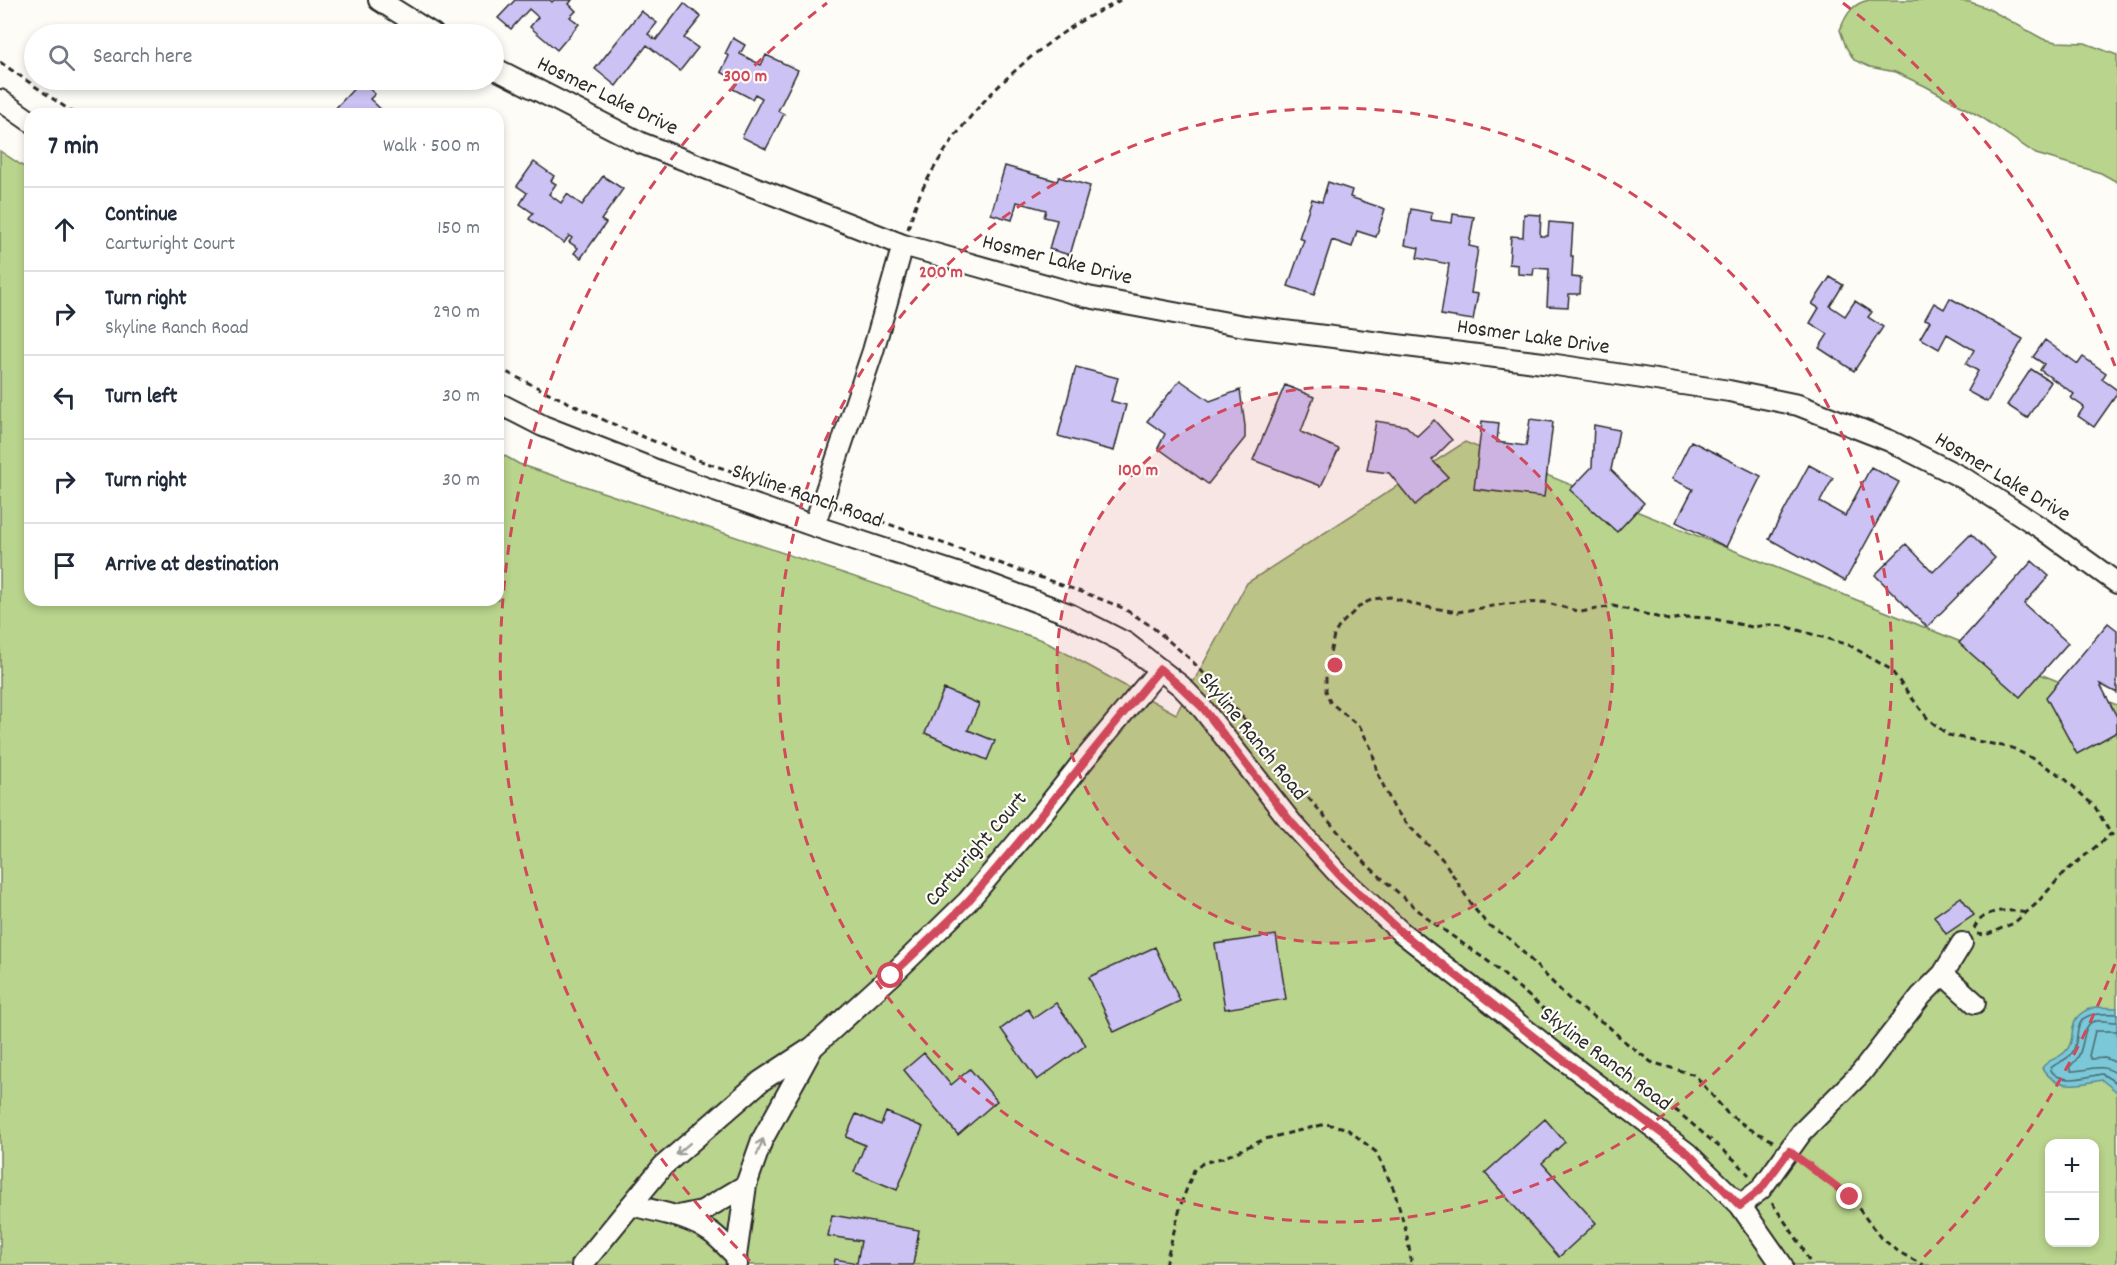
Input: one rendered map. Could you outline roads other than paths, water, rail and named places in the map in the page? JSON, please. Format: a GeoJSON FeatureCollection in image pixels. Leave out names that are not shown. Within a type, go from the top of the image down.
{"type":"FeatureCollection","features":[{"type":"Feature","properties":{"kind":"street"},"geometry":{"type":"LineString","coordinates":[[380,0],[417,24]]}},
{"type":"Feature","properties":{"kind":"street","name":"Hosmer Lake Drive"},"geometry":{"type":"LineString","coordinates":[[504,73],[641,143],[903,245],[1088,297],[1244,326],[1543,363],[1729,391],[1798,405],[1890,441],[1965,479],[2041,528],[2117,583]]}},
{"type":"Feature","properties":{"kind":"street"},"geometry":{"type":"LineString","coordinates":[[0,100],[24,117]]}},
{"type":"Feature","properties":{"kind":"street"},"geometry":{"type":"LineString","coordinates":[[814,526],[873,351],[903,245]]}},
{"type":"Feature","properties":{"kind":"street","name":"Skyline Ranch Road"},"geometry":{"type":"LineString","coordinates":[[504,407],[543,426],[661,472],[984,582],[1070,614],[1126,643],[1160,669],[1203,708],[1291,822],[1351,887],[1401,932],[1558,1056],[1688,1153],[1740,1206],[1782,1265]]}},
{"type":"Feature","properties":{"kind":"street","name":"Cartwright Court"},"geometry":{"type":"LineString","coordinates":[[582,1265],[663,1166],[760,1082],[813,1047],[968,901],[1044,812],[1160,669]]}},
{"type":"Feature","properties":{"kind":"street"},"geometry":{"type":"LineString","coordinates":[[1740,1206],[1761,1189],[1802,1132],[1862,1073],[1921,996],[1943,974],[1962,943]]}},
{"type":"Feature","properties":{"kind":"street"},"geometry":{"type":"LineString","coordinates":[[1943,974],[1975,1003]]}},
{"type":"Feature","properties":{"kind":"street","name":"Cartwright Court"},"geometry":{"type":"LineString","coordinates":[[736,1260],[746,1185],[762,1140],[813,1047]]}},
{"type":"Feature","properties":{"kind":"street"},"geometry":{"type":"LineString","coordinates":[[678,1216],[702,1211],[746,1185]]}},
{"type":"Feature","properties":{"kind":"street"},"geometry":{"type":"LineString","coordinates":[[632,1205],[678,1216],[711,1232],[736,1260]]}},
{"type":"Feature","properties":{"kind":"water"},"geometry":{"type":"Polygon","coordinates":[[[2095,1007],[2117,1008],[2117,1092],[2102,1080],[2077,1084],[2061,1083],[2054,1080],[2042,1068],[2047,1062],[2065,1052],[2078,1016],[2095,1007]]]}}]}
